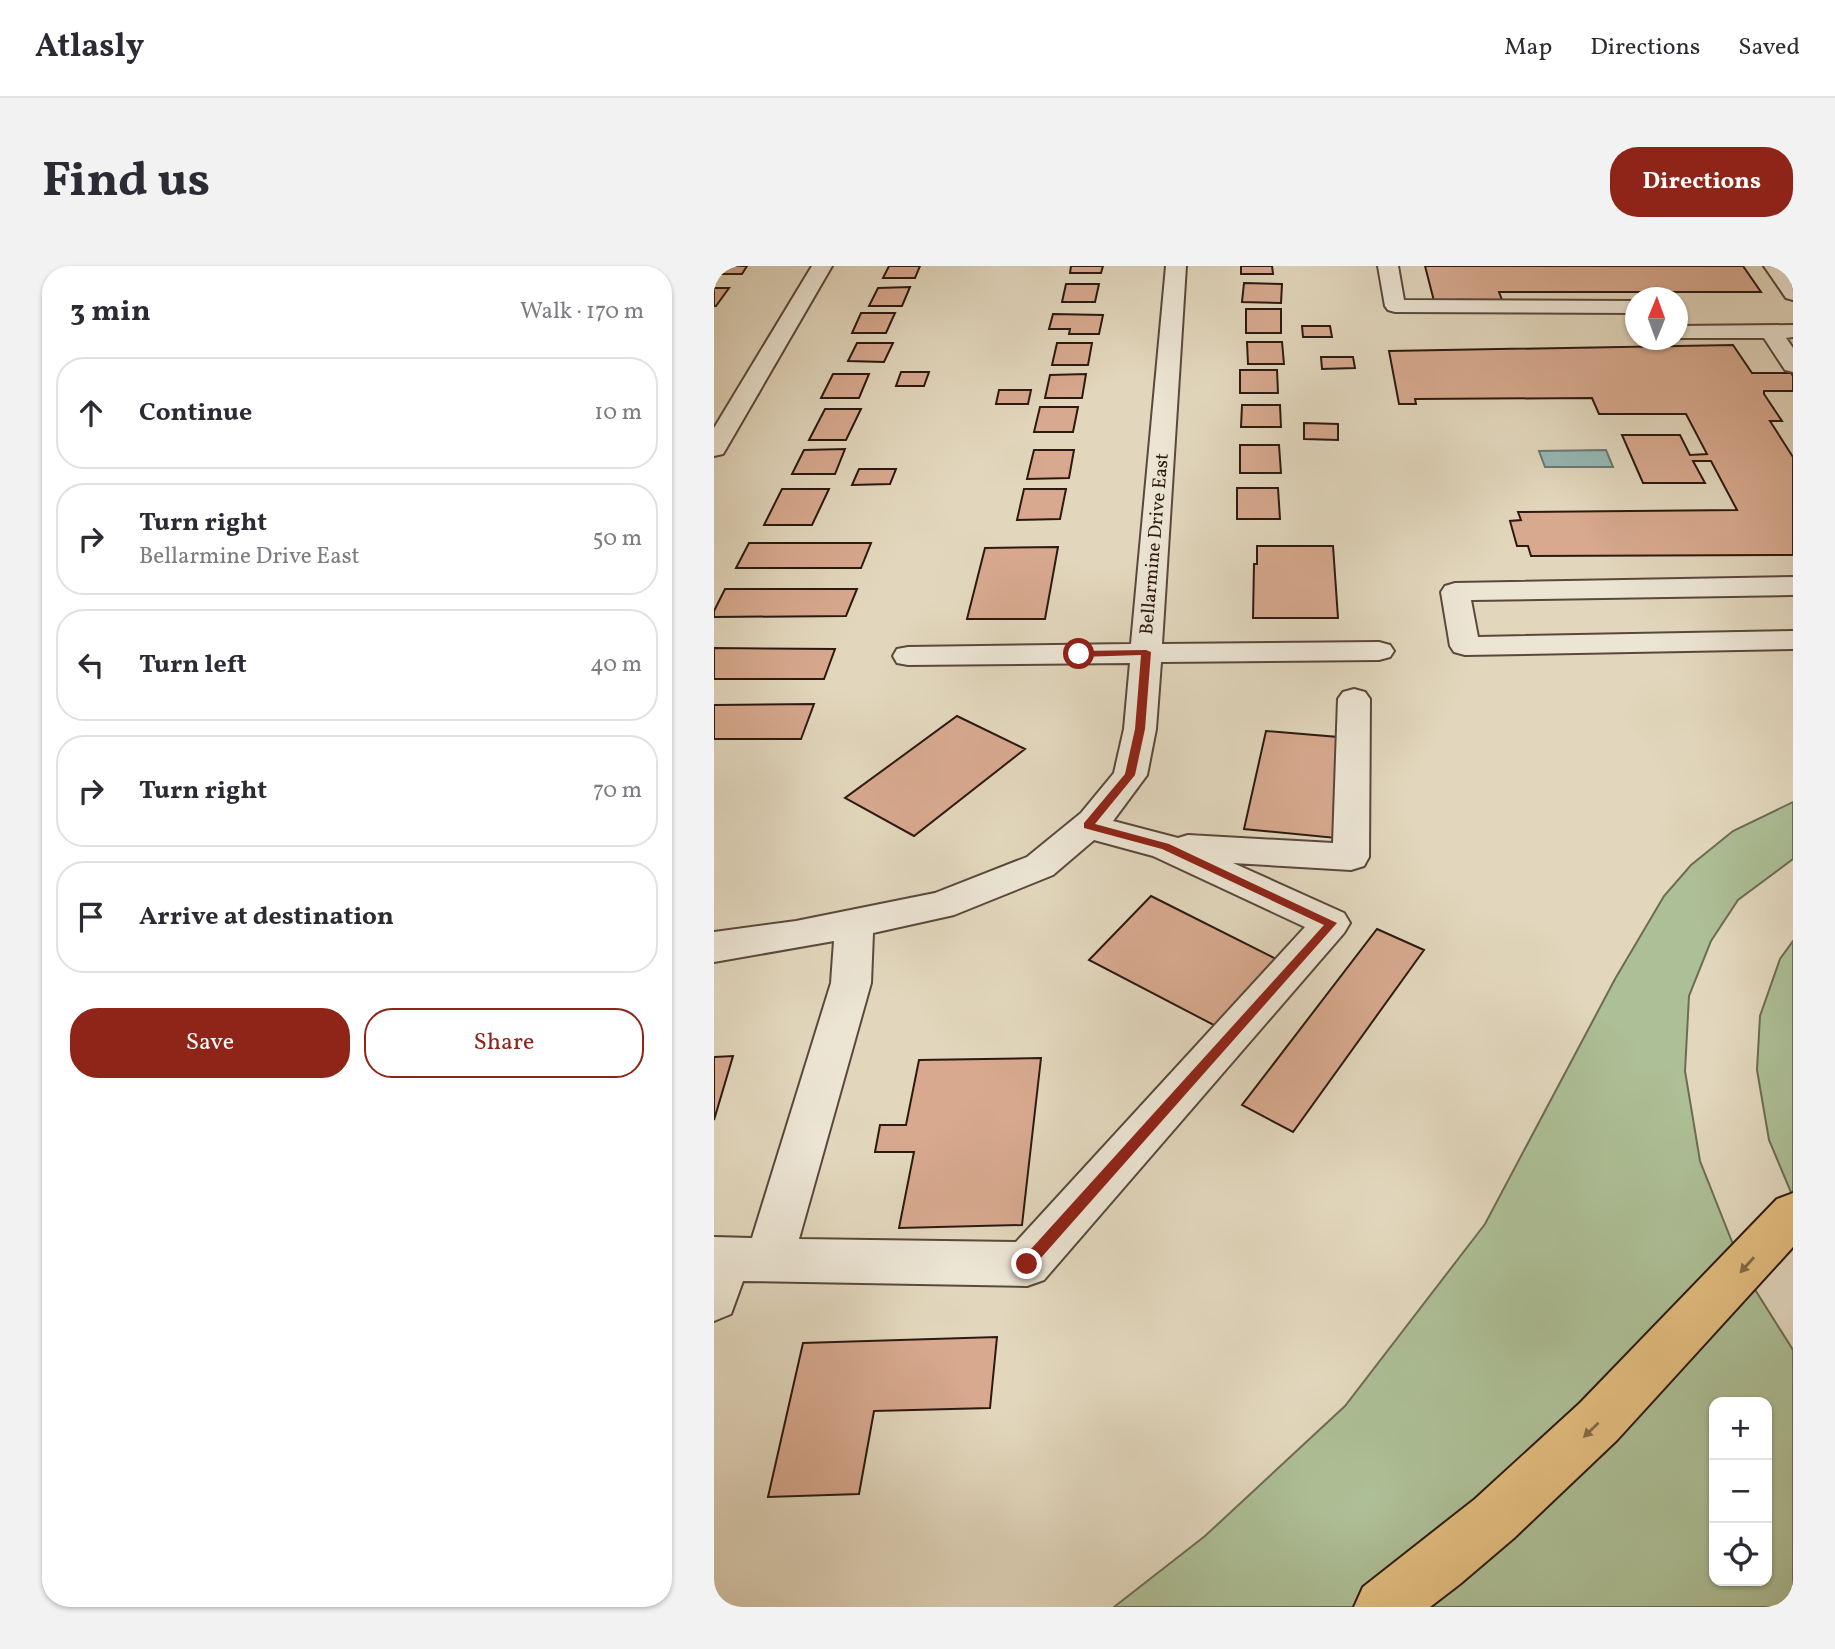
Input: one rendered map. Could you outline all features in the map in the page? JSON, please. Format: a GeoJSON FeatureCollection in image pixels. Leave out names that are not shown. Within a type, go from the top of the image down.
{"type":"FeatureCollection","features":[{"type":"Feature","properties":{"kind":"highway"},"geometry":{"type":"LineString","coordinates":[[1384,1607],[1427,1576],[1552,1467],[1645,1377],[1793,1214]]}},
{"type":"Feature","properties":{"kind":"street"},"geometry":{"type":"LineString","coordinates":[[714,449],[822,266]]}},
{"type":"Feature","properties":{"kind":"street","name":"Bellarmine Drive East"},"geometry":{"type":"LineString","coordinates":[[714,947],[942,905],[1040,866],[1088,826],[1130,775],[1140,729],[1177,266]]}},
{"type":"Feature","properties":{"kind":"street"},"geometry":{"type":"LineString","coordinates":[[1388,266],[1395,306],[1625,307]]}},
{"type":"Feature","properties":{"kind":"street"},"geometry":{"type":"LineString","coordinates":[[1774,266],[1790,297]]}},
{"type":"Feature","properties":{"kind":"street"},"geometry":{"type":"LineString","coordinates":[[1688,331],[1782,331],[1793,365]]}},
{"type":"Feature","properties":{"kind":"street"},"geometry":{"type":"LineString","coordinates":[[1793,586],[1455,592],[1465,646],[1793,640]]}},
{"type":"Feature","properties":{"kind":"street"},"geometry":{"type":"LineString","coordinates":[[908,656],[1379,651]]}},
{"type":"Feature","properties":{"kind":"street"},"geometry":{"type":"LineString","coordinates":[[1165,846],[1351,857],[1353,699]]}},
{"type":"Feature","properties":{"kind":"street"},"geometry":{"type":"LineString","coordinates":[[854,923],[851,983],[730,1269],[1027,1264],[1331,923],[1165,846],[1088,826]]}},
{"type":"Feature","properties":{"kind":"green space"},"geometry":{"type":"Polygon","coordinates":[[[1793,802],[1793,859],[1738,900],[1711,941],[1689,996],[1685,1071],[1700,1161],[1744,1272],[1793,1350],[1793,1607],[1114,1607],[1205,1536],[1345,1406],[1485,1224],[1615,979],[1664,896],[1691,865],[1733,831],[1793,802]]]}},
{"type":"Feature","properties":{"kind":"green space"},"geometry":{"type":"Polygon","coordinates":[[[1793,941],[1793,1197],[1769,1140],[1757,1070],[1760,1016],[1780,959],[1793,941]]]}},
{"type":"Feature","properties":{"kind":"water"},"geometry":{"type":"Polygon","coordinates":[[[1606,450],[1613,467],[1545,467],[1539,451],[1606,450]]]}},
{"type":"Feature","properties":{"kind":"building"},"geometry":{"type":"Polygon","coordinates":[[[723,266],[747,266],[742,274],[717,274],[723,266]]]}},
{"type":"Feature","properties":{"kind":"building"},"geometry":{"type":"Polygon","coordinates":[[[889,266],[920,266],[915,278],[883,278],[889,266]]]}},
{"type":"Feature","properties":{"kind":"building"},"geometry":{"type":"Polygon","coordinates":[[[1071,266],[1103,266],[1101,273],[1070,273],[1071,266]]]}},
{"type":"Feature","properties":{"kind":"building"},"geometry":{"type":"Polygon","coordinates":[[[1241,266],[1272,266],[1273,274],[1241,274],[1241,266]]]}},
{"type":"Feature","properties":{"kind":"building"},"geometry":{"type":"Polygon","coordinates":[[[1425,266],[1743,266],[1761,292],[1688,292],[1688,287],[1625,287],[1625,292],[1499,292],[1502,300],[1434,301],[1425,266]]]}},
{"type":"Feature","properties":{"kind":"building"},"geometry":{"type":"Polygon","coordinates":[[[1244,283],[1282,284],[1281,303],[1242,302],[1244,283]]]}},
{"type":"Feature","properties":{"kind":"building"},"geometry":{"type":"Polygon","coordinates":[[[1066,284],[1099,284],[1095,302],[1062,302],[1066,284]]]}},
{"type":"Feature","properties":{"kind":"building"},"geometry":{"type":"Polygon","coordinates":[[[910,287],[902,306],[869,306],[878,288],[910,287]]]}},
{"type":"Feature","properties":{"kind":"building"},"geometry":{"type":"Polygon","coordinates":[[[714,288],[729,288],[716,306],[714,306],[714,288]]]}},
{"type":"Feature","properties":{"kind":"building"},"geometry":{"type":"Polygon","coordinates":[[[1246,309],[1281,309],[1281,333],[1246,333],[1246,309]]]}},
{"type":"Feature","properties":{"kind":"building"},"geometry":{"type":"Polygon","coordinates":[[[861,313],[895,313],[886,333],[852,333],[861,313]]]}},
{"type":"Feature","properties":{"kind":"building"},"geometry":{"type":"Polygon","coordinates":[[[1053,314],[1103,315],[1099,334],[1069,334],[1070,329],[1049,329],[1053,314]]]}},
{"type":"Feature","properties":{"kind":"building"},"geometry":{"type":"Polygon","coordinates":[[[1302,326],[1330,326],[1332,337],[1303,337],[1302,326]]]}},
{"type":"Feature","properties":{"kind":"building"},"geometry":{"type":"Polygon","coordinates":[[[1247,342],[1282,342],[1284,364],[1248,364],[1247,342]]]}},
{"type":"Feature","properties":{"kind":"building"},"geometry":{"type":"Polygon","coordinates":[[[857,343],[893,343],[884,362],[848,361],[857,343]]]}},
{"type":"Feature","properties":{"kind":"building"},"geometry":{"type":"Polygon","coordinates":[[[1057,343],[1092,343],[1088,365],[1052,365],[1057,343]]]}},
{"type":"Feature","properties":{"kind":"building"},"geometry":{"type":"Polygon","coordinates":[[[1733,345],[1752,373],[1791,373],[1793,376],[1793,391],[1764,391],[1764,394],[1782,421],[1770,421],[1793,457],[1793,555],[1531,556],[1528,546],[1517,546],[1510,521],[1521,520],[1518,512],[1737,510],[1711,461],[1693,461],[1705,483],[1643,483],[1622,435],[1680,435],[1690,455],[1707,454],[1686,414],[1599,414],[1592,398],[1415,399],[1416,404],[1399,404],[1389,351],[1625,347],[1625,350],[1688,350],[1688,346],[1733,345]]]}},
{"type":"Feature","properties":{"kind":"building"},"geometry":{"type":"Polygon","coordinates":[[[1321,357],[1353,357],[1355,368],[1322,369],[1321,357]]]}},
{"type":"Feature","properties":{"kind":"building"},"geometry":{"type":"Polygon","coordinates":[[[1240,370],[1277,370],[1278,393],[1240,393],[1240,370]]]}},
{"type":"Feature","properties":{"kind":"building"},"geometry":{"type":"Polygon","coordinates":[[[901,372],[929,372],[924,386],[896,386],[901,372]]]}},
{"type":"Feature","properties":{"kind":"building"},"geometry":{"type":"Polygon","coordinates":[[[833,374],[869,374],[859,398],[821,398],[833,374]]]}},
{"type":"Feature","properties":{"kind":"building"},"geometry":{"type":"Polygon","coordinates":[[[1086,374],[1082,398],[1045,398],[1050,375],[1086,374]]]}},
{"type":"Feature","properties":{"kind":"building"},"geometry":{"type":"Polygon","coordinates":[[[999,390],[1031,390],[1028,404],[996,404],[999,390]]]}},
{"type":"Feature","properties":{"kind":"building"},"geometry":{"type":"Polygon","coordinates":[[[1242,405],[1280,405],[1281,427],[1241,427],[1242,405]]]}},
{"type":"Feature","properties":{"kind":"building"},"geometry":{"type":"Polygon","coordinates":[[[1040,407],[1078,407],[1073,432],[1034,432],[1040,407]]]}},
{"type":"Feature","properties":{"kind":"building"},"geometry":{"type":"Polygon","coordinates":[[[825,409],[861,409],[846,440],[809,440],[825,409]]]}},
{"type":"Feature","properties":{"kind":"building"},"geometry":{"type":"Polygon","coordinates":[[[1304,423],[1338,424],[1338,440],[1304,439],[1304,423]]]}},
{"type":"Feature","properties":{"kind":"building"},"geometry":{"type":"Polygon","coordinates":[[[1240,445],[1279,445],[1281,473],[1240,473],[1240,445]]]}},
{"type":"Feature","properties":{"kind":"building"},"geometry":{"type":"Polygon","coordinates":[[[845,449],[835,474],[792,474],[804,450],[845,449]]]}},
{"type":"Feature","properties":{"kind":"building"},"geometry":{"type":"Polygon","coordinates":[[[1034,450],[1074,450],[1069,478],[1027,479],[1034,450]]]}},
{"type":"Feature","properties":{"kind":"building"},"geometry":{"type":"Polygon","coordinates":[[[859,469],[896,469],[890,484],[852,485],[859,469]]]}},
{"type":"Feature","properties":{"kind":"building"},"geometry":{"type":"Polygon","coordinates":[[[1237,488],[1278,488],[1280,519],[1237,519],[1237,488]]]}},
{"type":"Feature","properties":{"kind":"building"},"geometry":{"type":"Polygon","coordinates":[[[782,489],[829,489],[812,525],[764,525],[782,489]]]}},
{"type":"Feature","properties":{"kind":"building"},"geometry":{"type":"Polygon","coordinates":[[[1024,489],[1066,489],[1060,519],[1017,520],[1024,489]]]}},
{"type":"Feature","properties":{"kind":"building"},"geometry":{"type":"Polygon","coordinates":[[[749,543],[871,543],[861,568],[736,568],[749,543]]]}},
{"type":"Feature","properties":{"kind":"building"},"geometry":{"type":"Polygon","coordinates":[[[1257,546],[1333,546],[1338,618],[1253,618],[1257,546]]]}},
{"type":"Feature","properties":{"kind":"building"},"geometry":{"type":"Polygon","coordinates":[[[1058,547],[1045,619],[967,619],[985,548],[1058,547]]]}},
{"type":"Feature","properties":{"kind":"building"},"geometry":{"type":"Polygon","coordinates":[[[725,589],[857,589],[846,616],[714,617],[714,611],[725,589]]]}},
{"type":"Feature","properties":{"kind":"building"},"geometry":{"type":"Polygon","coordinates":[[[714,648],[835,649],[824,679],[714,679],[714,648]]]}},
{"type":"Feature","properties":{"kind":"building"},"geometry":{"type":"Polygon","coordinates":[[[814,704],[801,739],[714,739],[714,705],[814,704]]]}},
{"type":"Feature","properties":{"kind":"building"},"geometry":{"type":"Polygon","coordinates":[[[957,716],[1025,749],[914,836],[845,798],[957,716]]]}},
{"type":"Feature","properties":{"kind":"building"},"geometry":{"type":"Polygon","coordinates":[[[1266,731],[1350,738],[1336,838],[1244,829],[1266,731]]]}},
{"type":"Feature","properties":{"kind":"building"},"geometry":{"type":"Polygon","coordinates":[[[1151,896],[1290,966],[1233,1035],[1089,960],[1151,896]]]}},
{"type":"Feature","properties":{"kind":"building"},"geometry":{"type":"Polygon","coordinates":[[[1377,929],[1424,950],[1293,1132],[1242,1105],[1377,929]]]}},
{"type":"Feature","properties":{"kind":"building"},"geometry":{"type":"Polygon","coordinates":[[[733,1056],[714,1120],[714,1057],[733,1056]]]}},
{"type":"Feature","properties":{"kind":"building"},"geometry":{"type":"Polygon","coordinates":[[[1041,1058],[1022,1225],[899,1228],[914,1152],[875,1152],[880,1125],[906,1125],[919,1060],[1041,1058]]]}},
{"type":"Feature","properties":{"kind":"building"},"geometry":{"type":"Polygon","coordinates":[[[997,1337],[990,1408],[874,1411],[859,1494],[768,1497],[803,1343],[997,1337]]]}},
{"type":"Feature","properties":{"kind":"route"},"geometry":{"type":"LineString","coordinates":[[1027,1264],[1331,923],[1165,846],[1088,826],[1130,775],[1140,729],[1146,652],[1079,654]]}}]}
